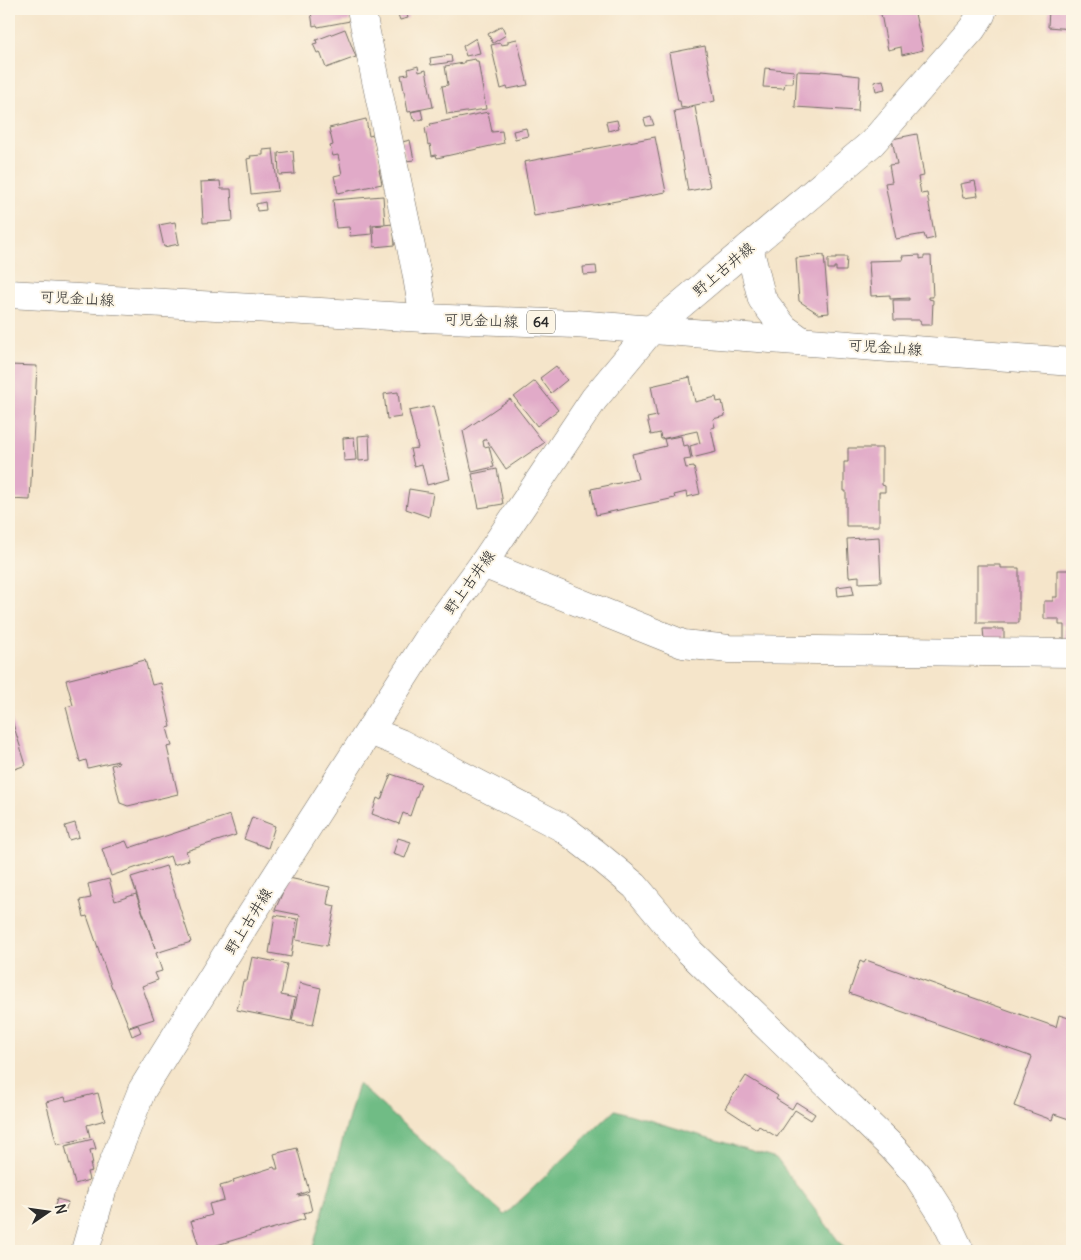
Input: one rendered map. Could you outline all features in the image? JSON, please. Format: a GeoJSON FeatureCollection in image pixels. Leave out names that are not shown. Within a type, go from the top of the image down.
{"type":"FeatureCollection","features":[{"type":"Feature","properties":{"kind":"main road"},"geometry":{"type":"LineString","coordinates":[[361,9],[416,271],[424,318]]}},
{"type":"Feature","properties":{"kind":"main road","name":"野上古井線"},"geometry":{"type":"LineString","coordinates":[[85,1251],[102,1191],[142,1090],[246,923],[432,633],[484,564],[594,399],[652,329],[872,143],[972,29],[984,9]]}},
{"type":"Feature","properties":{"kind":"main road"},"geometry":{"type":"LineString","coordinates":[[749,247],[762,298],[784,328],[802,341]]}},
{"type":"Feature","properties":{"kind":"main road","name":"可児金山線"},"geometry":{"type":"LineString","coordinates":[[9,294],[424,318],[549,322],[1072,362]]}},
{"type":"Feature","properties":{"kind":"main road"},"geometry":{"type":"LineString","coordinates":[[484,564],[683,644],[729,649],[1072,653]]}},
{"type":"Feature","properties":{"kind":"main road"},"geometry":{"type":"LineString","coordinates":[[370,731],[400,743],[563,828],[635,886],[690,952],[892,1147],[917,1174],[945,1219],[960,1251]]}},
{"type":"Feature","properties":{"kind":"green space"},"geometry":{"type":"Polygon","coordinates":[[[358,1084],[505,1215],[615,1110],[776,1158],[846,1251],[312,1251],[358,1084]]]}},
{"type":"Feature","properties":{"kind":"building"},"geometry":{"type":"Polygon","coordinates":[[[314,9],[347,9],[350,21],[318,27],[317,25],[313,26],[311,12],[315,11],[314,9]]]}},
{"type":"Feature","properties":{"kind":"building"},"geometry":{"type":"Polygon","coordinates":[[[396,9],[405,9],[408,18],[400,20],[396,9]]]}},
{"type":"Feature","properties":{"kind":"building"},"geometry":{"type":"Polygon","coordinates":[[[880,9],[914,9],[923,50],[902,55],[901,47],[888,50],[880,9]]]}},
{"type":"Feature","properties":{"kind":"building"},"geometry":{"type":"Polygon","coordinates":[[[1049,9],[1072,9],[1072,29],[1048,27],[1049,9]]]}},
{"type":"Feature","properties":{"kind":"building"},"geometry":{"type":"Polygon","coordinates":[[[502,26],[506,35],[493,43],[488,34],[502,26]]]}},
{"type":"Feature","properties":{"kind":"building"},"geometry":{"type":"Polygon","coordinates":[[[345,29],[356,57],[326,68],[320,52],[317,53],[313,44],[317,43],[316,40],[345,29]]]}},
{"type":"Feature","properties":{"kind":"building"},"geometry":{"type":"Polygon","coordinates":[[[476,38],[480,53],[466,56],[463,46],[476,38]]]}},
{"type":"Feature","properties":{"kind":"building"},"geometry":{"type":"Polygon","coordinates":[[[517,39],[528,85],[501,89],[491,45],[508,44],[508,41],[517,39]]]}},
{"type":"Feature","properties":{"kind":"building"},"geometry":{"type":"Polygon","coordinates":[[[705,46],[715,101],[681,108],[669,53],[705,46]]]}},
{"type":"Feature","properties":{"kind":"building"},"geometry":{"type":"Polygon","coordinates":[[[451,55],[452,62],[431,65],[430,58],[451,55]]]}},
{"type":"Feature","properties":{"kind":"building"},"geometry":{"type":"Polygon","coordinates":[[[475,59],[478,61],[486,109],[447,114],[442,86],[448,85],[445,66],[475,59]]]}},
{"type":"Feature","properties":{"kind":"building"},"geometry":{"type":"Polygon","coordinates":[[[418,66],[419,72],[426,70],[433,107],[408,112],[401,75],[409,74],[408,69],[418,66]]]}},
{"type":"Feature","properties":{"kind":"building"},"geometry":{"type":"Polygon","coordinates":[[[765,68],[794,71],[793,83],[785,83],[784,88],[763,87],[765,68]]]}},
{"type":"Feature","properties":{"kind":"building"},"geometry":{"type":"Polygon","coordinates":[[[797,71],[821,71],[860,76],[858,111],[795,107],[797,71]]]}},
{"type":"Feature","properties":{"kind":"building"},"geometry":{"type":"Polygon","coordinates":[[[883,80],[885,89],[876,91],[874,82],[883,80]]]}},
{"type":"Feature","properties":{"kind":"building"},"geometry":{"type":"Polygon","coordinates":[[[695,107],[710,187],[688,191],[674,111],[695,107]]]}},
{"type":"Feature","properties":{"kind":"building"},"geometry":{"type":"Polygon","coordinates":[[[421,110],[423,119],[415,121],[411,112],[421,110]]]}},
{"type":"Feature","properties":{"kind":"building"},"geometry":{"type":"Polygon","coordinates":[[[488,112],[492,132],[502,131],[504,143],[437,158],[436,155],[432,156],[425,128],[431,126],[430,124],[488,112]]]}},
{"type":"Feature","properties":{"kind":"building"},"geometry":{"type":"Polygon","coordinates":[[[651,117],[654,125],[646,126],[644,119],[651,117]]]}},
{"type":"Feature","properties":{"kind":"building"},"geometry":{"type":"Polygon","coordinates":[[[366,119],[369,136],[373,135],[381,170],[379,170],[382,184],[338,193],[334,176],[342,174],[338,155],[333,156],[330,146],[333,145],[329,128],[366,119]]]}},
{"type":"Feature","properties":{"kind":"building"},"geometry":{"type":"Polygon","coordinates":[[[617,120],[619,128],[608,131],[606,122],[617,120]]]}},
{"type":"Feature","properties":{"kind":"building"},"geometry":{"type":"Polygon","coordinates":[[[526,128],[528,136],[515,139],[513,131],[526,128]]]}},
{"type":"Feature","properties":{"kind":"building"},"geometry":{"type":"Polygon","coordinates":[[[917,134],[924,176],[918,177],[921,194],[927,193],[935,238],[926,240],[924,234],[896,239],[885,183],[892,182],[889,165],[897,164],[892,139],[917,134]]]}},
{"type":"Feature","properties":{"kind":"building"},"geometry":{"type":"Polygon","coordinates":[[[655,137],[666,192],[534,216],[524,162],[655,137]]]}},
{"type":"Feature","properties":{"kind":"building"},"geometry":{"type":"Polygon","coordinates":[[[410,140],[414,160],[406,161],[402,142],[410,140]]]}},
{"type":"Feature","properties":{"kind":"building"},"geometry":{"type":"Polygon","coordinates":[[[273,149],[278,191],[251,194],[247,159],[251,158],[250,156],[263,155],[263,150],[273,149]]]}},
{"type":"Feature","properties":{"kind":"building"},"geometry":{"type":"Polygon","coordinates":[[[293,151],[295,174],[279,175],[278,153],[293,151]]]}},
{"type":"Feature","properties":{"kind":"building"},"geometry":{"type":"Polygon","coordinates":[[[220,181],[221,189],[231,189],[233,221],[203,223],[201,182],[220,181]]]}},
{"type":"Feature","properties":{"kind":"building"},"geometry":{"type":"Polygon","coordinates":[[[975,181],[978,196],[963,198],[960,184],[975,181]]]}},
{"type":"Feature","properties":{"kind":"building"},"geometry":{"type":"Polygon","coordinates":[[[383,196],[385,224],[371,225],[372,234],[350,236],[349,227],[336,228],[333,200],[383,196]]]}},
{"type":"Feature","properties":{"kind":"building"},"geometry":{"type":"Polygon","coordinates":[[[265,202],[266,210],[257,211],[256,204],[265,202]]]}},
{"type":"Feature","properties":{"kind":"building"},"geometry":{"type":"Polygon","coordinates":[[[175,222],[179,244],[164,247],[159,225],[175,222]]]}},
{"type":"Feature","properties":{"kind":"building"},"geometry":{"type":"Polygon","coordinates":[[[393,224],[395,245],[374,247],[373,226],[393,224]]]}},
{"type":"Feature","properties":{"kind":"building"},"geometry":{"type":"Polygon","coordinates":[[[824,255],[829,313],[819,314],[799,301],[796,258],[824,255]]]}},
{"type":"Feature","properties":{"kind":"building"},"geometry":{"type":"Polygon","coordinates":[[[920,255],[920,259],[924,258],[924,256],[931,256],[933,297],[929,297],[929,299],[933,300],[932,325],[921,325],[920,320],[894,320],[893,300],[909,300],[909,298],[890,299],[890,295],[871,296],[869,261],[903,260],[902,256],[920,255]]]}},
{"type":"Feature","properties":{"kind":"building"},"geometry":{"type":"Polygon","coordinates":[[[836,257],[847,257],[846,271],[836,271],[836,267],[828,269],[828,259],[836,259],[836,257]]]}},
{"type":"Feature","properties":{"kind":"building"},"geometry":{"type":"Polygon","coordinates":[[[596,266],[597,274],[584,275],[583,267],[596,266]]]}},
{"type":"Feature","properties":{"kind":"building"},"geometry":{"type":"Polygon","coordinates":[[[9,365],[37,366],[30,500],[9,499],[9,365]]]}},
{"type":"Feature","properties":{"kind":"building"},"geometry":{"type":"Polygon","coordinates":[[[556,366],[567,380],[551,393],[540,378],[556,366]]]}},
{"type":"Feature","properties":{"kind":"building"},"geometry":{"type":"Polygon","coordinates":[[[690,377],[695,402],[716,397],[717,402],[722,401],[725,416],[713,419],[715,427],[711,428],[716,452],[692,458],[690,446],[700,443],[697,431],[661,439],[660,433],[651,435],[647,418],[657,416],[651,386],[690,377]]]}},
{"type":"Feature","properties":{"kind":"building"},"geometry":{"type":"Polygon","coordinates":[[[535,381],[558,410],[537,426],[514,397],[535,381]]]}},
{"type":"Feature","properties":{"kind":"building"},"geometry":{"type":"Polygon","coordinates":[[[398,392],[401,417],[387,419],[384,394],[398,392]]]}},
{"type":"Feature","properties":{"kind":"building"},"geometry":{"type":"Polygon","coordinates":[[[510,399],[544,443],[506,469],[486,439],[483,441],[484,447],[489,446],[494,467],[472,472],[463,431],[510,399]]]}},
{"type":"Feature","properties":{"kind":"building"},"geometry":{"type":"Polygon","coordinates":[[[433,406],[450,479],[427,485],[422,464],[414,466],[410,449],[418,448],[409,411],[433,406]]]}},
{"type":"Feature","properties":{"kind":"building"},"geometry":{"type":"Polygon","coordinates":[[[369,435],[370,460],[359,461],[358,436],[369,435]]]}},
{"type":"Feature","properties":{"kind":"building"},"geometry":{"type":"Polygon","coordinates":[[[681,436],[683,446],[688,445],[691,459],[684,460],[686,468],[694,467],[700,494],[687,497],[686,492],[674,495],[675,498],[596,515],[591,489],[638,479],[632,454],[666,446],[664,439],[681,436]]]}},
{"type":"Feature","properties":{"kind":"building"},"geometry":{"type":"Polygon","coordinates":[[[354,437],[356,460],[344,461],[343,438],[354,437]]]}},
{"type":"Feature","properties":{"kind":"building"},"geometry":{"type":"Polygon","coordinates":[[[848,448],[882,448],[882,485],[885,486],[885,492],[879,492],[879,526],[846,526],[844,462],[848,462],[848,448]]]}},
{"type":"Feature","properties":{"kind":"building"},"geometry":{"type":"Polygon","coordinates":[[[497,469],[503,504],[479,508],[472,474],[497,469]]]}},
{"type":"Feature","properties":{"kind":"building"},"geometry":{"type":"Polygon","coordinates":[[[409,489],[433,493],[429,517],[406,509],[409,489]]]}},
{"type":"Feature","properties":{"kind":"building"},"geometry":{"type":"Polygon","coordinates":[[[879,537],[881,582],[859,583],[859,576],[849,577],[847,539],[879,537]]]}},
{"type":"Feature","properties":{"kind":"building"},"geometry":{"type":"Polygon","coordinates":[[[977,565],[1001,565],[1001,568],[1019,568],[1019,623],[977,623],[977,565]]]}},
{"type":"Feature","properties":{"kind":"building"},"geometry":{"type":"Polygon","coordinates":[[[1057,570],[1072,570],[1072,641],[1064,641],[1064,625],[1059,625],[1059,619],[1044,619],[1044,601],[1053,601],[1053,597],[1057,597],[1057,570]]]}},
{"type":"Feature","properties":{"kind":"building"},"geometry":{"type":"Polygon","coordinates":[[[852,585],[854,594],[838,596],[837,587],[852,585]]]}},
{"type":"Feature","properties":{"kind":"building"},"geometry":{"type":"Polygon","coordinates":[[[983,629],[1004,629],[1004,639],[984,639],[983,629]]]}},
{"type":"Feature","properties":{"kind":"building"},"geometry":{"type":"Polygon","coordinates":[[[145,660],[152,685],[161,683],[171,727],[167,728],[172,746],[167,747],[178,794],[128,806],[120,803],[111,765],[119,763],[118,761],[88,768],[86,760],[80,762],[66,707],[73,705],[66,680],[145,660]]]}},
{"type":"Feature","properties":{"kind":"building"},"geometry":{"type":"Polygon","coordinates":[[[9,711],[26,765],[9,771],[9,711]]]}},
{"type":"Feature","properties":{"kind":"building"},"geometry":{"type":"Polygon","coordinates":[[[391,774],[421,784],[410,816],[403,813],[399,824],[372,814],[377,798],[381,800],[391,774]]]}},
{"type":"Feature","properties":{"kind":"building"},"geometry":{"type":"Polygon","coordinates":[[[230,815],[236,835],[186,851],[189,860],[173,865],[170,856],[111,876],[102,849],[126,841],[129,848],[230,815]]]}},
{"type":"Feature","properties":{"kind":"building"},"geometry":{"type":"Polygon","coordinates":[[[252,817],[275,826],[268,848],[244,839],[252,817]]]}},
{"type":"Feature","properties":{"kind":"building"},"geometry":{"type":"Polygon","coordinates":[[[75,823],[79,837],[69,840],[65,826],[75,823]]]}},
{"type":"Feature","properties":{"kind":"building"},"geometry":{"type":"Polygon","coordinates":[[[398,838],[411,842],[405,858],[393,854],[398,838]]]}},
{"type":"Feature","properties":{"kind":"building"},"geometry":{"type":"Polygon","coordinates":[[[166,866],[191,942],[156,953],[162,971],[155,973],[158,980],[142,986],[154,1019],[129,1027],[112,988],[87,916],[84,917],[80,900],[91,898],[88,884],[109,879],[115,901],[136,894],[155,948],[131,877],[166,866]]]}},
{"type":"Feature","properties":{"kind":"building"},"geometry":{"type":"Polygon","coordinates":[[[289,878],[330,887],[327,904],[335,906],[327,946],[296,940],[300,915],[275,910],[289,878]]]}},
{"type":"Feature","properties":{"kind":"building"},"geometry":{"type":"Polygon","coordinates":[[[275,915],[297,919],[291,957],[269,953],[275,915]]]}},
{"type":"Feature","properties":{"kind":"building"},"geometry":{"type":"Polygon","coordinates":[[[252,957],[287,964],[281,995],[295,998],[291,1021],[237,1010],[243,981],[247,981],[252,957]]]}},
{"type":"Feature","properties":{"kind":"building"},"geometry":{"type":"Polygon","coordinates":[[[866,960],[1056,1027],[1059,1015],[1072,1019],[1072,1066],[1069,1073],[1072,1074],[1072,1120],[1054,1114],[1052,1120],[1014,1106],[1032,1057],[849,993],[860,961],[864,963],[866,960]]]}},
{"type":"Feature","properties":{"kind":"building"},"geometry":{"type":"Polygon","coordinates":[[[300,983],[321,988],[313,1025],[292,1021],[300,983]]]}},
{"type":"Feature","properties":{"kind":"building"},"geometry":{"type":"Polygon","coordinates":[[[138,1025],[141,1032],[132,1036],[129,1028],[138,1025]]]}},
{"type":"Feature","properties":{"kind":"building"},"geometry":{"type":"Polygon","coordinates":[[[746,1076],[778,1096],[776,1099],[792,1109],[796,1102],[815,1114],[811,1120],[795,1110],[777,1137],[759,1126],[757,1129],[725,1108],[746,1076]]]}},
{"type":"Feature","properties":{"kind":"building"},"geometry":{"type":"Polygon","coordinates":[[[98,1093],[105,1120],[87,1125],[90,1137],[57,1145],[46,1102],[65,1097],[66,1101],[98,1093]]]}},
{"type":"Feature","properties":{"kind":"building"},"geometry":{"type":"Polygon","coordinates":[[[93,1139],[96,1149],[90,1150],[93,1164],[90,1164],[92,1171],[87,1172],[89,1180],[75,1184],[65,1146],[93,1139]]]}},
{"type":"Feature","properties":{"kind":"building"},"geometry":{"type":"Polygon","coordinates":[[[297,1148],[309,1191],[298,1196],[308,1194],[312,1211],[303,1213],[305,1219],[200,1250],[191,1221],[212,1215],[209,1204],[224,1200],[220,1186],[274,1167],[278,1169],[274,1154],[297,1148]]]}},
{"type":"Feature","properties":{"kind":"building"},"geometry":{"type":"Polygon","coordinates":[[[57,1199],[68,1202],[65,1212],[54,1209],[57,1199]]]}}]}
